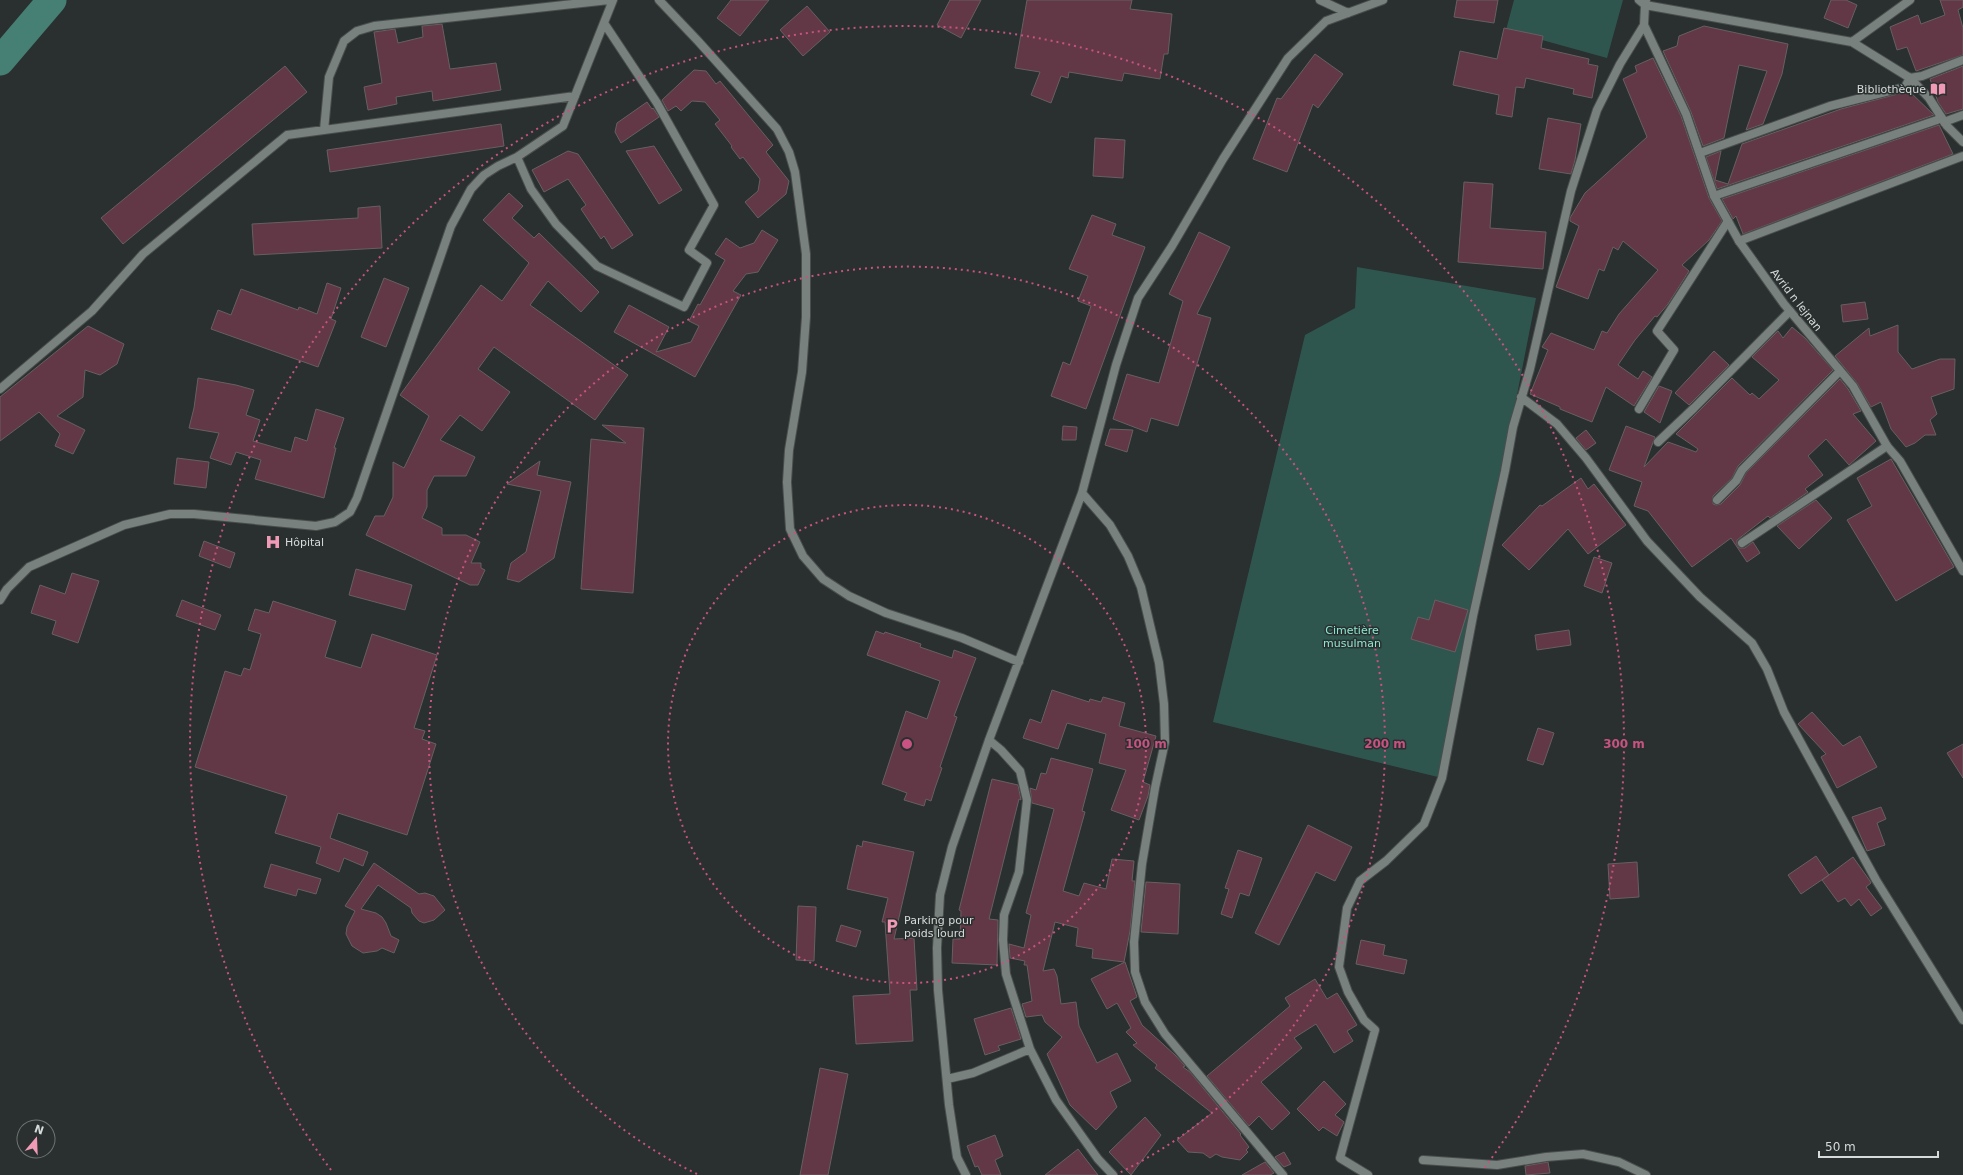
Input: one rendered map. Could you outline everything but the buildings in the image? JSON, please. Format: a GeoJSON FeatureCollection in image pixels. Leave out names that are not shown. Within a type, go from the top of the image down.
{"type":"FeatureCollection","features":[{"type":"Feature","properties":{"kind":"street"},"geometry":{"type":"LineString","coordinates":[[324,130],[329,77],[344,41],[357,31],[374,26],[608,0]]}},
{"type":"Feature","properties":{"kind":"street"},"geometry":{"type":"LineString","coordinates":[[0,600],[6,589],[29,567],[124,525],[170,514],[194,514],[316,526],[335,522],[350,512],[357,498],[380,433],[451,226],[471,189],[484,175],[516,157],[563,126],[613,0]]}},
{"type":"Feature","properties":{"kind":"street"},"geometry":{"type":"LineString","coordinates":[[659,0],[698,40],[777,129],[788,152],[795,172],[806,254],[806,317],[802,372],[789,450],[787,482],[790,529],[803,556],[823,579],[848,596],[886,613],[962,638],[1019,662]]}},
{"type":"Feature","properties":{"kind":"street"},"geometry":{"type":"LineString","coordinates":[[1320,0],[1348,13]]}},
{"type":"Feature","properties":{"kind":"street"},"geometry":{"type":"LineString","coordinates":[[966,1175],[957,1157],[938,990],[936,948],[940,895],[952,847],[989,740],[1082,493],[1116,365],[1138,298],[1172,246],[1223,159],[1288,58],[1326,21],[1383,0]]}},
{"type":"Feature","properties":{"kind":"street"},"geometry":{"type":"LineString","coordinates":[[1852,42],[1910,0]]}},
{"type":"Feature","properties":{"kind":"street"},"geometry":{"type":"LineString","coordinates":[[1368,1175],[1340,1158],[1375,1030],[1364,1020],[1348,992],[1339,967],[1347,908],[1360,881],[1386,861],[1424,824],[1442,778],[1473,616],[1521,397],[1530,369],[1571,191],[1583,149],[1597,110],[1620,64],[1644,25],[1643,2],[1852,42],[1910,78],[1930,98],[1943,119],[1963,142]]}},
{"type":"Feature","properties":{"kind":"street"},"geometry":{"type":"LineString","coordinates":[[516,157],[531,189],[556,224],[597,266],[684,307],[707,263],[689,250],[714,205],[657,103],[604,23]]}},
{"type":"Feature","properties":{"kind":"street","name":"Avrid n lejnan"},"geometry":{"type":"LineString","coordinates":[[1644,25],[1686,114],[1714,196],[1739,241],[1790,311],[1853,386],[1887,446],[1900,461],[1963,571]]}},
{"type":"Feature","properties":{"kind":"street"},"geometry":{"type":"LineString","coordinates":[[1910,78],[1922,76],[1963,60]]}},
{"type":"Feature","properties":{"kind":"street"},"geometry":{"type":"LineString","coordinates":[[1700,153],[1830,106],[1905,87],[1910,78]]}},
{"type":"Feature","properties":{"kind":"street"},"geometry":{"type":"LineString","coordinates":[[0,389],[92,311],[143,254],[287,135],[575,96]]}},
{"type":"Feature","properties":{"kind":"street"},"geometry":{"type":"LineString","coordinates":[[1714,196],[1937,120],[1963,115]]}},
{"type":"Feature","properties":{"kind":"street"},"geometry":{"type":"LineString","coordinates":[[1739,241],[1963,156]]}},
{"type":"Feature","properties":{"kind":"street"},"geometry":{"type":"LineString","coordinates":[[1639,409],[1674,350],[1657,331],[1728,221]]}},
{"type":"Feature","properties":{"kind":"street"},"geometry":{"type":"LineString","coordinates":[[1658,442],[1694,408],[1790,311]]}},
{"type":"Feature","properties":{"kind":"street"},"geometry":{"type":"LineString","coordinates":[[1716,500],[1736,481],[1742,470],[1840,370]]}},
{"type":"Feature","properties":{"kind":"street"},"geometry":{"type":"LineString","coordinates":[[1521,397],[1557,424],[1586,458],[1646,541],[1700,597],[1752,643],[1767,669],[1784,712],[1876,880],[1963,1020]]}},
{"type":"Feature","properties":{"kind":"street"},"geometry":{"type":"LineString","coordinates":[[1742,543],[1887,446]]}},
{"type":"Feature","properties":{"kind":"street"},"geometry":{"type":"LineString","coordinates":[[1082,493],[1110,525],[1128,556],[1142,587],[1159,663],[1163,697],[1165,742],[1155,788],[1142,864],[1134,942],[1135,972],[1145,1002],[1165,1034],[1283,1175]]}},
{"type":"Feature","properties":{"kind":"street"},"geometry":{"type":"LineString","coordinates":[[989,740],[1001,750],[1020,771],[1027,800],[1019,872],[1004,915],[1003,940],[1006,974],[1030,1049],[1056,1100],[1098,1159],[1113,1175]]}},
{"type":"Feature","properties":{"kind":"street"},"geometry":{"type":"LineString","coordinates":[[947,1079],[973,1073],[1030,1049]]}},
{"type":"Feature","properties":{"kind":"street"},"geometry":{"type":"LineString","coordinates":[[1423,1160],[1497,1165],[1546,1157],[1583,1154],[1619,1162],[1646,1175]]}},
{"type":"Feature","properties":{"kind":"green space"},"geometry":{"type":"Polygon","coordinates":[[[1514,0],[1623,0],[1607,58],[1506,30],[1514,0]]]}},
{"type":"Feature","properties":{"kind":"green space","name":"Cimetière musulman"},"geometry":{"type":"Polygon","coordinates":[[[1357,267],[1536,298],[1442,778],[1213,722],[1305,335],[1355,308],[1357,267]]]}},
{"type":"Feature","properties":{"kind":"waterway"},"geometry":{"type":"LineString","coordinates":[[0,61],[52,0]]}},
{"type":"Feature","properties":{"kind":"place","name":"Bibliothèque"},"geometry":{"type":"Point","coordinates":[1938,89]}},
{"type":"Feature","properties":{"kind":"place","name":"Hôpital"},"geometry":{"type":"Point","coordinates":[273,542]}},
{"type":"Feature","properties":{"kind":"place","name":"Parking pour poids lourd"},"geometry":{"type":"Point","coordinates":[892,926]}}]}
